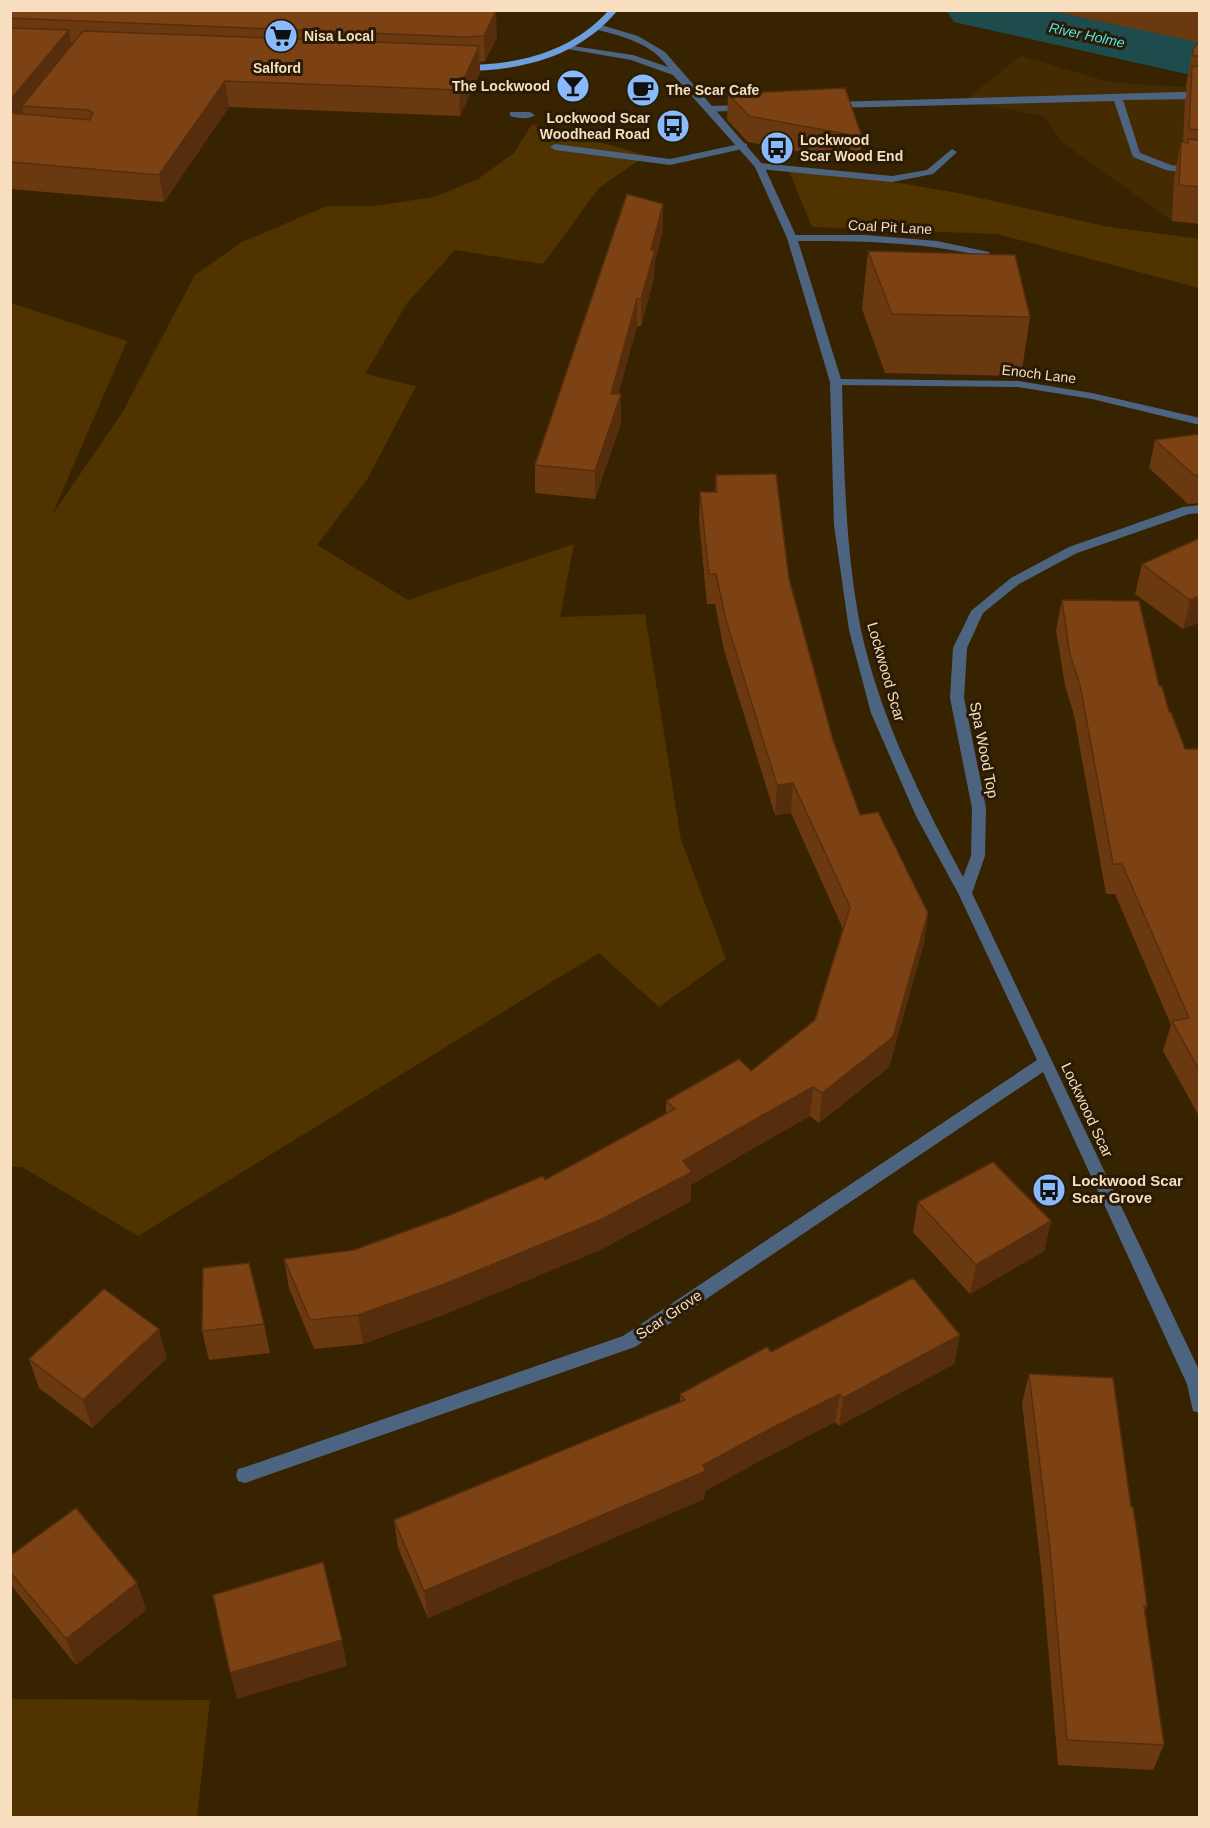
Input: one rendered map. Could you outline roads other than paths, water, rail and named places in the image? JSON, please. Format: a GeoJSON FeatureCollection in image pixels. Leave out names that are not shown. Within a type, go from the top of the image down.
{"type":"FeatureCollection","features":[{"type":"Feature","properties":{"kind":"main road"},"geometry":{"type":"LineString","coordinates":[[454,68],[510,66],[540,60],[566,48],[601,27],[614,10]]}},
{"type":"Feature","properties":{"kind":"street"},"geometry":{"type":"LineString","coordinates":[[601,27],[640,39],[666,56],[676,74]]}},
{"type":"Feature","properties":{"kind":"street","name":"Lockwood Scar"},"geometry":{"type":"LineString","coordinates":[[566,48],[633,58],[676,74],[744,146],[759,166],[792,238],[836,382],[840,525],[855,630],[878,713],[923,816],[965,893],[1196,1384],[1200,1405]]}},
{"type":"Feature","properties":{"kind":"street"},"geometry":{"type":"LineString","coordinates":[[824,105],[1200,96]]}},
{"type":"Feature","properties":{"kind":"street"},"geometry":{"type":"LineString","coordinates":[[1118,98],[1136,155],[1169,168],[1200,172]]}},
{"type":"Feature","properties":{"kind":"street"},"geometry":{"type":"LineString","coordinates":[[882,104],[892,110]]}},
{"type":"Feature","properties":{"kind":"street"},"geometry":{"type":"LineString","coordinates":[[709,109],[755,107]]}},
{"type":"Feature","properties":{"kind":"street"},"geometry":{"type":"LineString","coordinates":[[513,114],[530,115]]}},
{"type":"Feature","properties":{"kind":"street"},"geometry":{"type":"LineString","coordinates":[[555,147],[670,162],[744,146]]}},
{"type":"Feature","properties":{"kind":"street"},"geometry":{"type":"LineString","coordinates":[[759,166],[892,179],[930,172],[952,152]]}},
{"type":"Feature","properties":{"kind":"street","name":"Coal Pit Lane"},"geometry":{"type":"LineString","coordinates":[[792,238],[911,240],[953,244],[985,254],[997,289]]}},
{"type":"Feature","properties":{"kind":"street","name":"Enoch Lane"},"geometry":{"type":"LineString","coordinates":[[836,382],[1018,384],[1092,396],[1200,422]]}},
{"type":"Feature","properties":{"kind":"street","name":"Spa Wood Top"},"geometry":{"type":"LineString","coordinates":[[965,893],[978,856],[979,808],[957,698],[960,648],[977,610],[1016,581],[1073,550],[1186,510],[1200,509]]}},
{"type":"Feature","properties":{"kind":"street","name":"Scar Grove"},"geometry":{"type":"LineString","coordinates":[[245,1475],[629,1342],[1046,1062]]}},
{"type":"Feature","properties":{"kind":"waterway","name":"River Holme"},"geometry":{"type":"LineString","coordinates":[[974,10],[1200,59]]}},
{"type":"Feature","properties":{"kind":"place","name":"Nisa Local"},"geometry":{"type":"Point","coordinates":[281,36]}},
{"type":"Feature","properties":{"kind":"place","name":"The Lockwood"},"geometry":{"type":"Point","coordinates":[573,86]}},
{"type":"Feature","properties":{"kind":"place","name":"The Scar Cafe"},"geometry":{"type":"Point","coordinates":[643,90]}},
{"type":"Feature","properties":{"kind":"place","name":"Lockwood Scar Woodhead Road"},"geometry":{"type":"Point","coordinates":[673,126]}},
{"type":"Feature","properties":{"kind":"place","name":"Lockwood Scar Wood End"},"geometry":{"type":"Point","coordinates":[777,148]}},
{"type":"Feature","properties":{"kind":"place","name":"Lockwood Scar Scar Grove"},"geometry":{"type":"Point","coordinates":[1049,1190]}},
{"type":"Feature","properties":{"kind":"district","name":"Salford"},"geometry":{"type":"Point","coordinates":[277,68]}}]}
